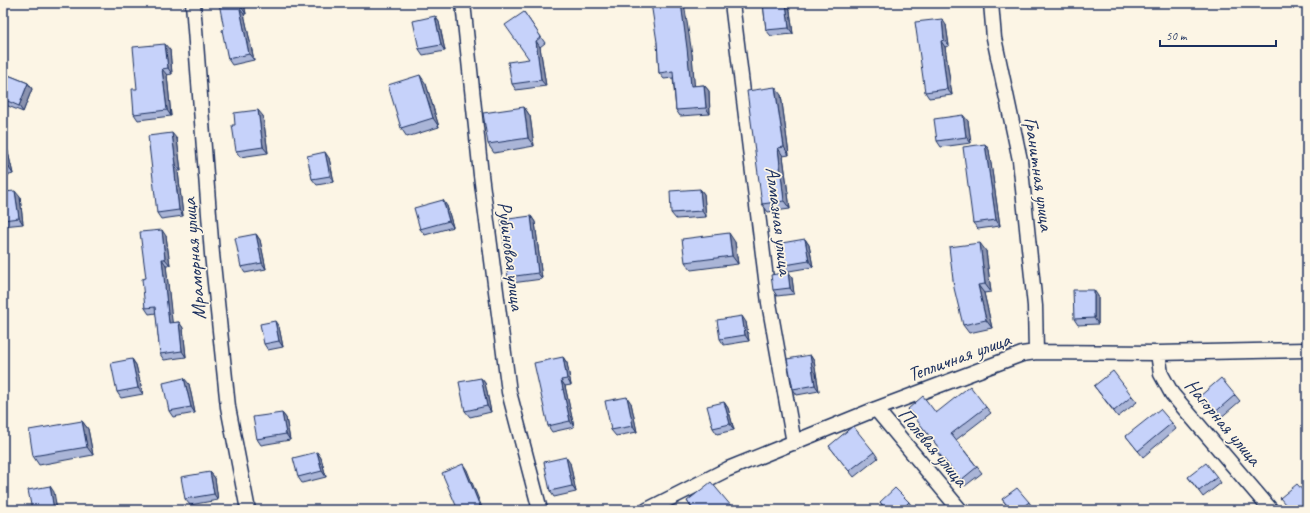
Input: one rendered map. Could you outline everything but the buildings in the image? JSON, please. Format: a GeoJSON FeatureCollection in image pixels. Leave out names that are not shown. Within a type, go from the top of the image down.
{"type":"FeatureCollection","features":[{"type":"Feature","properties":{"kind":"street","name":"Мраморная улица"},"geometry":{"type":"LineString","coordinates":[[193,3],[212,254],[228,407],[248,510]]}},
{"type":"Feature","properties":{"kind":"street","name":"Рубиновая улица"},"geometry":{"type":"LineString","coordinates":[[463,3],[481,175],[509,392],[540,510]]}},
{"type":"Feature","properties":{"kind":"street","name":"Алмазная улица"},"geometry":{"type":"LineString","coordinates":[[732,3],[770,303],[794,443]]}},
{"type":"Feature","properties":{"kind":"street","name":"Гранитная улица"},"geometry":{"type":"LineString","coordinates":[[991,3],[994,38],[1020,160],[1035,306],[1036,352]]}},
{"type":"Feature","properties":{"kind":"street","name":"Тепличная улица"},"geometry":{"type":"LineString","coordinates":[[647,510],[728,469],[876,409],[1022,354],[1036,352],[1158,353],[1307,350]]}},
{"type":"Feature","properties":{"kind":"street","name":"Нагорная улица"},"geometry":{"type":"LineString","coordinates":[[1158,353],[1161,374],[1172,394],[1271,510]]}},
{"type":"Feature","properties":{"kind":"street","name":"Полевая улица"},"geometry":{"type":"LineString","coordinates":[[876,409],[960,510]]}}]}
